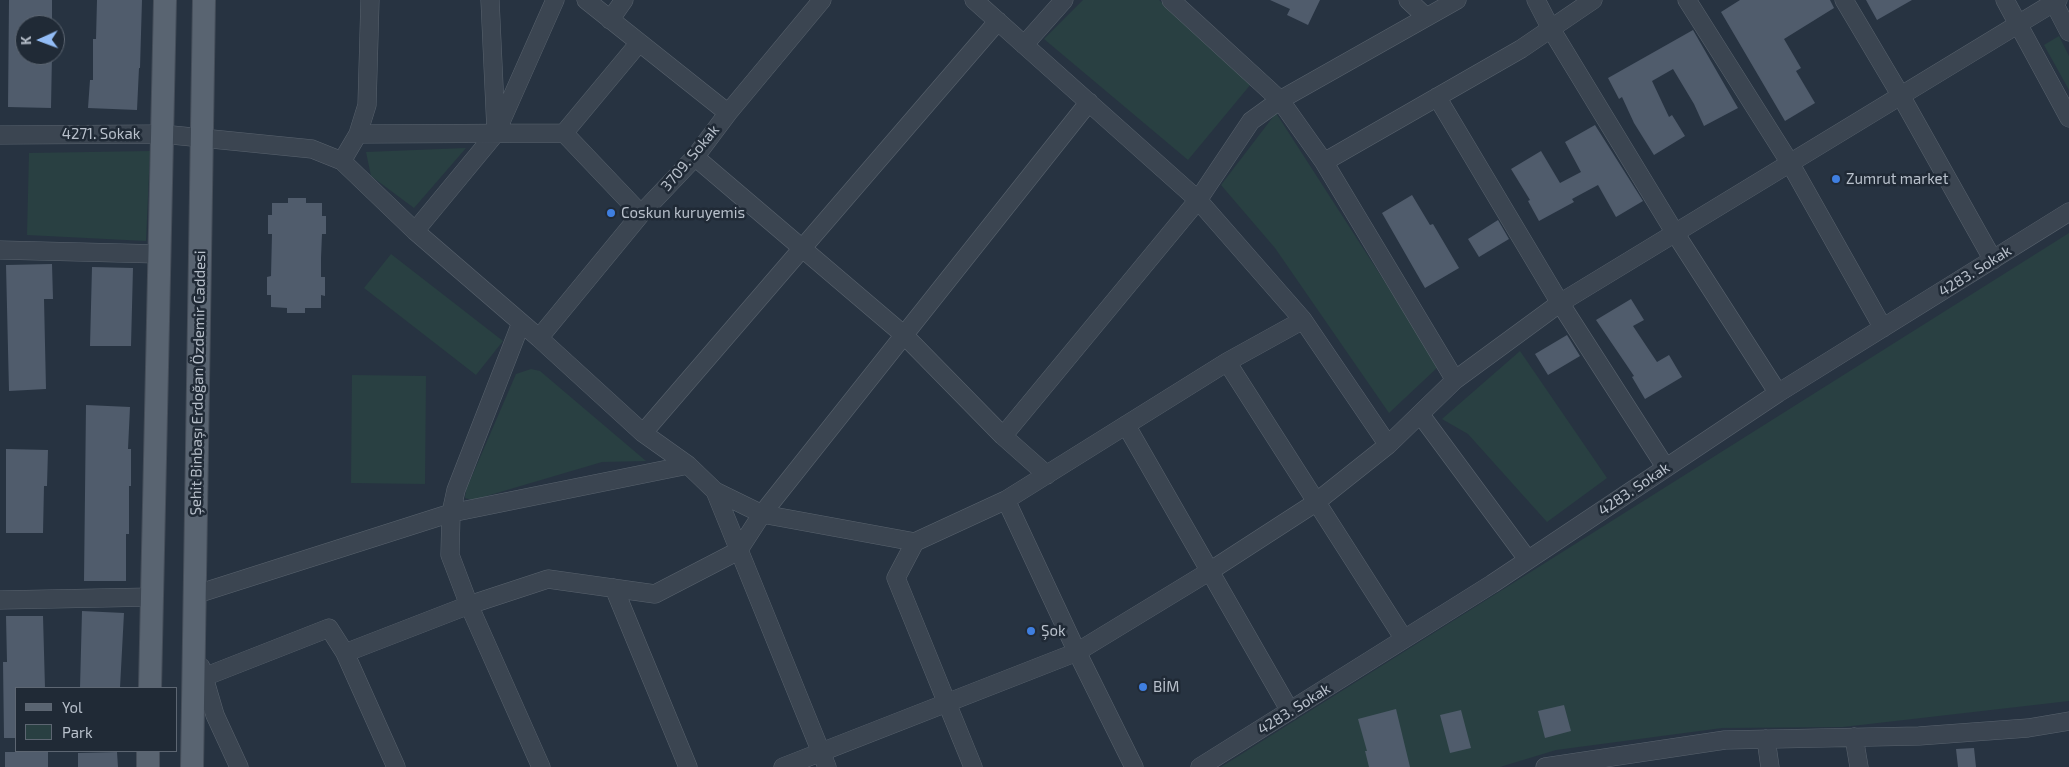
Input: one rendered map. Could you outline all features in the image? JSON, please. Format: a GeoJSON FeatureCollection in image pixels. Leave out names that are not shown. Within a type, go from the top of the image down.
{"type":"FeatureCollection","features":[{"type":"Feature","properties":{"kind":"main road"},"geometry":{"type":"LineString","coordinates":[[150,687],[165,0]]}},
{"type":"Feature","properties":{"kind":"main road","name":"Şehit Binbaşı Erdoğan Özdemir Caddesi"},"geometry":{"type":"LineString","coordinates":[[192,767],[204,0]]}},
{"type":"Feature","properties":{"kind":"main road"},"geometry":{"type":"LineString","coordinates":[[148,752],[148,767]]}},
{"type":"Feature","properties":{"kind":"street"},"geometry":{"type":"LineString","coordinates":[[370,0],[367,105],[358,134],[342,161],[415,231],[539,338],[643,433],[688,465],[715,491],[762,514],[915,542],[1006,500],[1227,362],[1304,320]]}},
{"type":"Feature","properties":{"kind":"street"},"geometry":{"type":"LineString","coordinates":[[490,0],[496,133]]}},
{"type":"Feature","properties":{"kind":"street"},"geometry":{"type":"LineString","coordinates":[[415,231],[496,133],[555,0]]}},
{"type":"Feature","properties":{"kind":"street"},"geometry":{"type":"LineString","coordinates":[[586,0],[728,113]]}},
{"type":"Feature","properties":{"kind":"street"},"geometry":{"type":"LineString","coordinates":[[610,20],[624,0]]}},
{"type":"Feature","properties":{"kind":"street"},"geometry":{"type":"LineString","coordinates":[[974,0],[1198,200],[1304,320],[1388,445]]}},
{"type":"Feature","properties":{"kind":"street"},"geometry":{"type":"LineString","coordinates":[[1024,45],[1064,0]]}},
{"type":"Feature","properties":{"kind":"street"},"geometry":{"type":"LineString","coordinates":[[1171,0],[1280,100],[1324,162],[1454,380]]}},
{"type":"Feature","properties":{"kind":"street"},"geometry":{"type":"LineString","coordinates":[[1408,0],[1426,17]]}},
{"type":"Feature","properties":{"kind":"street"},"geometry":{"type":"LineString","coordinates":[[1003,436],[1198,200],[1251,121],[1280,100],[1457,0]]}},
{"type":"Feature","properties":{"kind":"street"},"geometry":{"type":"LineString","coordinates":[[1536,0],[1551,29],[1675,233],[1778,393]]}},
{"type":"Feature","properties":{"kind":"street"},"geometry":{"type":"LineString","coordinates":[[1324,162],[1521,49],[1593,0]]}},
{"type":"Feature","properties":{"kind":"street"},"geometry":{"type":"LineString","coordinates":[[1687,0],[1790,163],[1882,328]]}},
{"type":"Feature","properties":{"kind":"street"},"geometry":{"type":"LineString","coordinates":[[1844,0],[1901,96],[1993,260]]}},
{"type":"Feature","properties":{"kind":"street"},"geometry":{"type":"LineString","coordinates":[[2005,0],[2069,118]]}},
{"type":"Feature","properties":{"kind":"street"},"geometry":{"type":"LineString","coordinates":[[783,767],[824,760],[948,702],[1077,652],[1210,572],[1315,502],[1388,445],[1454,380],[1560,303],[2056,1],[2069,32]]}},
{"type":"Feature","properties":{"kind":"street","name":"3709. Sokak"},"geometry":{"type":"LineString","coordinates":[[539,338],[641,214],[695,157],[815,2]]}},
{"type":"Feature","properties":{"kind":"street"},"geometry":{"type":"LineString","coordinates":[[643,433],[998,21]]}},
{"type":"Feature","properties":{"kind":"street"},"geometry":{"type":"LineString","coordinates":[[564,132],[639,43]]}},
{"type":"Feature","properties":{"kind":"street"},"geometry":{"type":"LineString","coordinates":[[1437,97],[1560,303],[1666,468]]}},
{"type":"Feature","properties":{"kind":"street"},"geometry":{"type":"LineString","coordinates":[[345,653],[469,605],[548,578],[655,594],[738,551],[762,514],[1089,102]]}},
{"type":"Feature","properties":{"kind":"street"},"geometry":{"type":"LineString","coordinates":[[358,134],[564,132],[641,214]]}},
{"type":"Feature","properties":{"kind":"street","name":"4271. Sokak"},"geometry":{"type":"LineString","coordinates":[[0,135],[162,134],[202,137],[312,149],[342,161]]}},
{"type":"Feature","properties":{"kind":"street"},"geometry":{"type":"LineString","coordinates":[[695,157],[800,249],[904,335],[1003,436],[1046,475]]}},
{"type":"Feature","properties":{"kind":"street","name":"4283. Sokak"},"geometry":{"type":"LineString","coordinates":[[1200,767],[1528,560],[1778,393],[2069,212]]}},
{"type":"Feature","properties":{"kind":"street"},"geometry":{"type":"LineString","coordinates":[[0,250],[159,254]]}},
{"type":"Feature","properties":{"kind":"street"},"geometry":{"type":"LineString","coordinates":[[521,323],[456,490],[451,513],[450,555],[469,605],[541,767]]}},
{"type":"Feature","properties":{"kind":"street"},"geometry":{"type":"LineString","coordinates":[[1227,362],[1404,639]]}},
{"type":"Feature","properties":{"kind":"street"},"geometry":{"type":"LineString","coordinates":[[1420,414],[1528,560]]}},
{"type":"Feature","properties":{"kind":"street"},"geometry":{"type":"LineString","coordinates":[[1126,425],[1290,711]]}},
{"type":"Feature","properties":{"kind":"street"},"geometry":{"type":"LineString","coordinates":[[194,595],[451,513],[688,465]]}},
{"type":"Feature","properties":{"kind":"street"},"geometry":{"type":"LineString","coordinates":[[715,491],[824,760]]}},
{"type":"Feature","properties":{"kind":"street"},"geometry":{"type":"LineString","coordinates":[[1006,500],[1077,652],[1134,767]]}},
{"type":"Feature","properties":{"kind":"street"},"geometry":{"type":"LineString","coordinates":[[915,542],[896,578],[973,767]]}},
{"type":"Feature","properties":{"kind":"street"},"geometry":{"type":"LineString","coordinates":[[614,588],[688,767]]}},
{"type":"Feature","properties":{"kind":"street"},"geometry":{"type":"LineString","coordinates":[[0,600],[152,597]]}},
{"type":"Feature","properties":{"kind":"street"},"geometry":{"type":"LineString","coordinates":[[204,677],[329,628],[345,653],[396,767]]}},
{"type":"Feature","properties":{"kind":"street"},"geometry":{"type":"LineString","coordinates":[[194,641],[215,715],[239,767]]}},
{"type":"Feature","properties":{"kind":"street"},"geometry":{"type":"LineString","coordinates":[[1549,766],[1725,740],[1919,736],[2018,729],[2069,721]]}},
{"type":"Feature","properties":{"kind":"street"},"geometry":{"type":"LineString","coordinates":[[1854,737],[1859,767]]}},
{"type":"Feature","properties":{"kind":"street"},"geometry":{"type":"LineString","coordinates":[[1766,739],[1770,767]]}},
{"type":"Feature","properties":{"kind":"green space"},"geometry":{"type":"Polygon","coordinates":[[[1083,0],[1159,0],[1251,84],[1188,160],[1044,39],[1083,0]]]}},
{"type":"Feature","properties":{"kind":"green space"},"geometry":{"type":"Polygon","coordinates":[[[2059,36],[2069,56],[2069,90],[2044,45],[2059,36]]]}},
{"type":"Feature","properties":{"kind":"green space"},"geometry":{"type":"Polygon","coordinates":[[[1276,113],[1439,366],[1389,413],[1275,248],[1221,185],[1276,113]]]}},
{"type":"Feature","properties":{"kind":"green space"},"geometry":{"type":"Polygon","coordinates":[[[466,148],[414,208],[371,176],[366,152],[466,148]]]}},
{"type":"Feature","properties":{"kind":"green space"},"geometry":{"type":"Polygon","coordinates":[[[150,151],[146,241],[27,235],[29,153],[150,151]]]}},
{"type":"Feature","properties":{"kind":"green space"},"geometry":{"type":"Polygon","coordinates":[[[2069,233],[2069,701],[1843,727],[1722,728],[1556,750],[1500,767],[1221,767],[2069,233]]]}},
{"type":"Feature","properties":{"kind":"green space"},"geometry":{"type":"Polygon","coordinates":[[[391,254],[503,341],[476,375],[364,288],[391,254]]]}},
{"type":"Feature","properties":{"kind":"green space"},"geometry":{"type":"Polygon","coordinates":[[[1520,351],[1607,478],[1547,522],[1468,434],[1442,419],[1520,351]]]}},
{"type":"Feature","properties":{"kind":"green space"},"geometry":{"type":"Polygon","coordinates":[[[531,369],[540,371],[646,461],[602,462],[473,500],[465,498],[466,490],[516,374],[531,369]]]}},
{"type":"Feature","properties":{"kind":"green space"},"geometry":{"type":"Polygon","coordinates":[[[352,375],[426,376],[425,484],[351,483],[352,375]]]}},
{"type":"Feature","properties":{"kind":"building"},"geometry":{"type":"Polygon","coordinates":[[[9,0],[52,0],[52,15],[15,15],[15,65],[52,65],[51,108],[8,107],[9,0]]]}},
{"type":"Feature","properties":{"kind":"building"},"geometry":{"type":"Polygon","coordinates":[[[97,0],[142,0],[137,110],[88,108],[90,80],[93,80],[93,39],[96,39],[97,0]]]}},
{"type":"Feature","properties":{"kind":"building"},"geometry":{"type":"Polygon","coordinates":[[[1270,0],[1320,0],[1308,25],[1287,15],[1290,9],[1270,0]]]}},
{"type":"Feature","properties":{"kind":"building"},"geometry":{"type":"Polygon","coordinates":[[[1740,0],[1830,0],[1834,8],[1784,39],[1801,68],[1796,71],[1815,103],[1785,121],[1721,12],[1740,0]]]}},
{"type":"Feature","properties":{"kind":"building"},"geometry":{"type":"Polygon","coordinates":[[[1866,0],[1912,0],[1877,20],[1866,0]]]}},
{"type":"Feature","properties":{"kind":"building"},"geometry":{"type":"Polygon","coordinates":[[[1693,30],[1738,108],[1704,126],[1694,104],[1673,69],[1652,81],[1669,117],[1672,115],[1685,136],[1654,155],[1634,123],[1622,97],[1619,99],[1608,78],[1693,30]]]}},
{"type":"Feature","properties":{"kind":"building"},"geometry":{"type":"Polygon","coordinates":[[[1595,125],[1643,201],[1616,217],[1598,185],[1572,199],[1574,202],[1539,221],[1528,201],[1530,200],[1511,169],[1541,151],[1560,183],[1581,172],[1565,142],[1595,125]]]}},
{"type":"Feature","properties":{"kind":"building"},"geometry":{"type":"Polygon","coordinates":[[[1412,195],[1430,225],[1433,224],[1459,268],[1425,288],[1382,213],[1412,195]]]}},
{"type":"Feature","properties":{"kind":"building"},"geometry":{"type":"Polygon","coordinates":[[[288,198],[306,198],[306,203],[322,203],[322,216],[326,216],[326,234],[322,234],[321,258],[321,277],[325,277],[325,296],[321,295],[321,308],[305,308],[305,313],[287,313],[287,308],[271,307],[271,295],[267,295],[267,277],[271,276],[272,234],[268,234],[268,215],[272,215],[272,203],[288,203],[288,198]]]}},
{"type":"Feature","properties":{"kind":"building"},"geometry":{"type":"Polygon","coordinates":[[[1498,220],[1509,239],[1479,257],[1468,239],[1498,220]]]}},
{"type":"Feature","properties":{"kind":"building"},"geometry":{"type":"Polygon","coordinates":[[[52,264],[53,299],[44,299],[46,389],[9,391],[6,265],[52,264]]]}},
{"type":"Feature","properties":{"kind":"building"},"geometry":{"type":"Polygon","coordinates":[[[92,267],[133,268],[131,346],[90,346],[92,267]]]}},
{"type":"Feature","properties":{"kind":"building"},"geometry":{"type":"Polygon","coordinates":[[[1631,299],[1644,320],[1633,326],[1657,362],[1669,355],[1682,377],[1645,399],[1632,377],[1634,376],[1596,320],[1631,299]]]}},
{"type":"Feature","properties":{"kind":"building"},"geometry":{"type":"Polygon","coordinates":[[[1567,335],[1580,356],[1548,375],[1535,354],[1567,335]]]}},
{"type":"Feature","properties":{"kind":"building"},"geometry":{"type":"Polygon","coordinates":[[[86,405],[130,407],[128,449],[131,449],[131,486],[129,486],[129,534],[126,534],[126,581],[84,581],[86,405]]]}},
{"type":"Feature","properties":{"kind":"building"},"geometry":{"type":"Polygon","coordinates":[[[6,449],[48,450],[47,486],[44,486],[43,533],[6,533],[6,449]]]}},
{"type":"Feature","properties":{"kind":"building"},"geometry":{"type":"Polygon","coordinates":[[[82,611],[124,613],[120,687],[80,687],[82,611]]]}},
{"type":"Feature","properties":{"kind":"building"},"geometry":{"type":"Polygon","coordinates":[[[6,616],[43,616],[45,687],[15,687],[15,738],[4,738],[3,662],[7,662],[6,616]]]}},
{"type":"Feature","properties":{"kind":"building"},"geometry":{"type":"Polygon","coordinates":[[[1564,705],[1571,731],[1545,738],[1538,711],[1564,705]]]}},
{"type":"Feature","properties":{"kind":"building"},"geometry":{"type":"Polygon","coordinates":[[[1396,709],[1410,767],[1369,767],[1365,751],[1367,751],[1358,719],[1396,709]]]}},
{"type":"Feature","properties":{"kind":"building"},"geometry":{"type":"Polygon","coordinates":[[[1461,710],[1471,748],[1450,753],[1440,715],[1461,710]]]}},
{"type":"Feature","properties":{"kind":"building"},"geometry":{"type":"Polygon","coordinates":[[[1974,748],[1976,767],[1958,767],[1956,749],[1974,748]]]}},
{"type":"Feature","properties":{"kind":"building"},"geometry":{"type":"Polygon","coordinates":[[[5,752],[48,752],[48,767],[5,767],[5,752]]]}},
{"type":"Feature","properties":{"kind":"building"},"geometry":{"type":"Polygon","coordinates":[[[117,752],[118,767],[78,767],[78,753],[117,752]]]}},
{"type":"Feature","properties":{"kind":"place","name":"Zumrut market"},"geometry":{"type":"Point","coordinates":[1836,179]}},
{"type":"Feature","properties":{"kind":"place","name":"Coskun kuruyemis"},"geometry":{"type":"Point","coordinates":[611,213]}},
{"type":"Feature","properties":{"kind":"place","name":"Şok"},"geometry":{"type":"Point","coordinates":[1031,631]}},
{"type":"Feature","properties":{"kind":"place","name":"BİM"},"geometry":{"type":"Point","coordinates":[1143,687]}}]}
